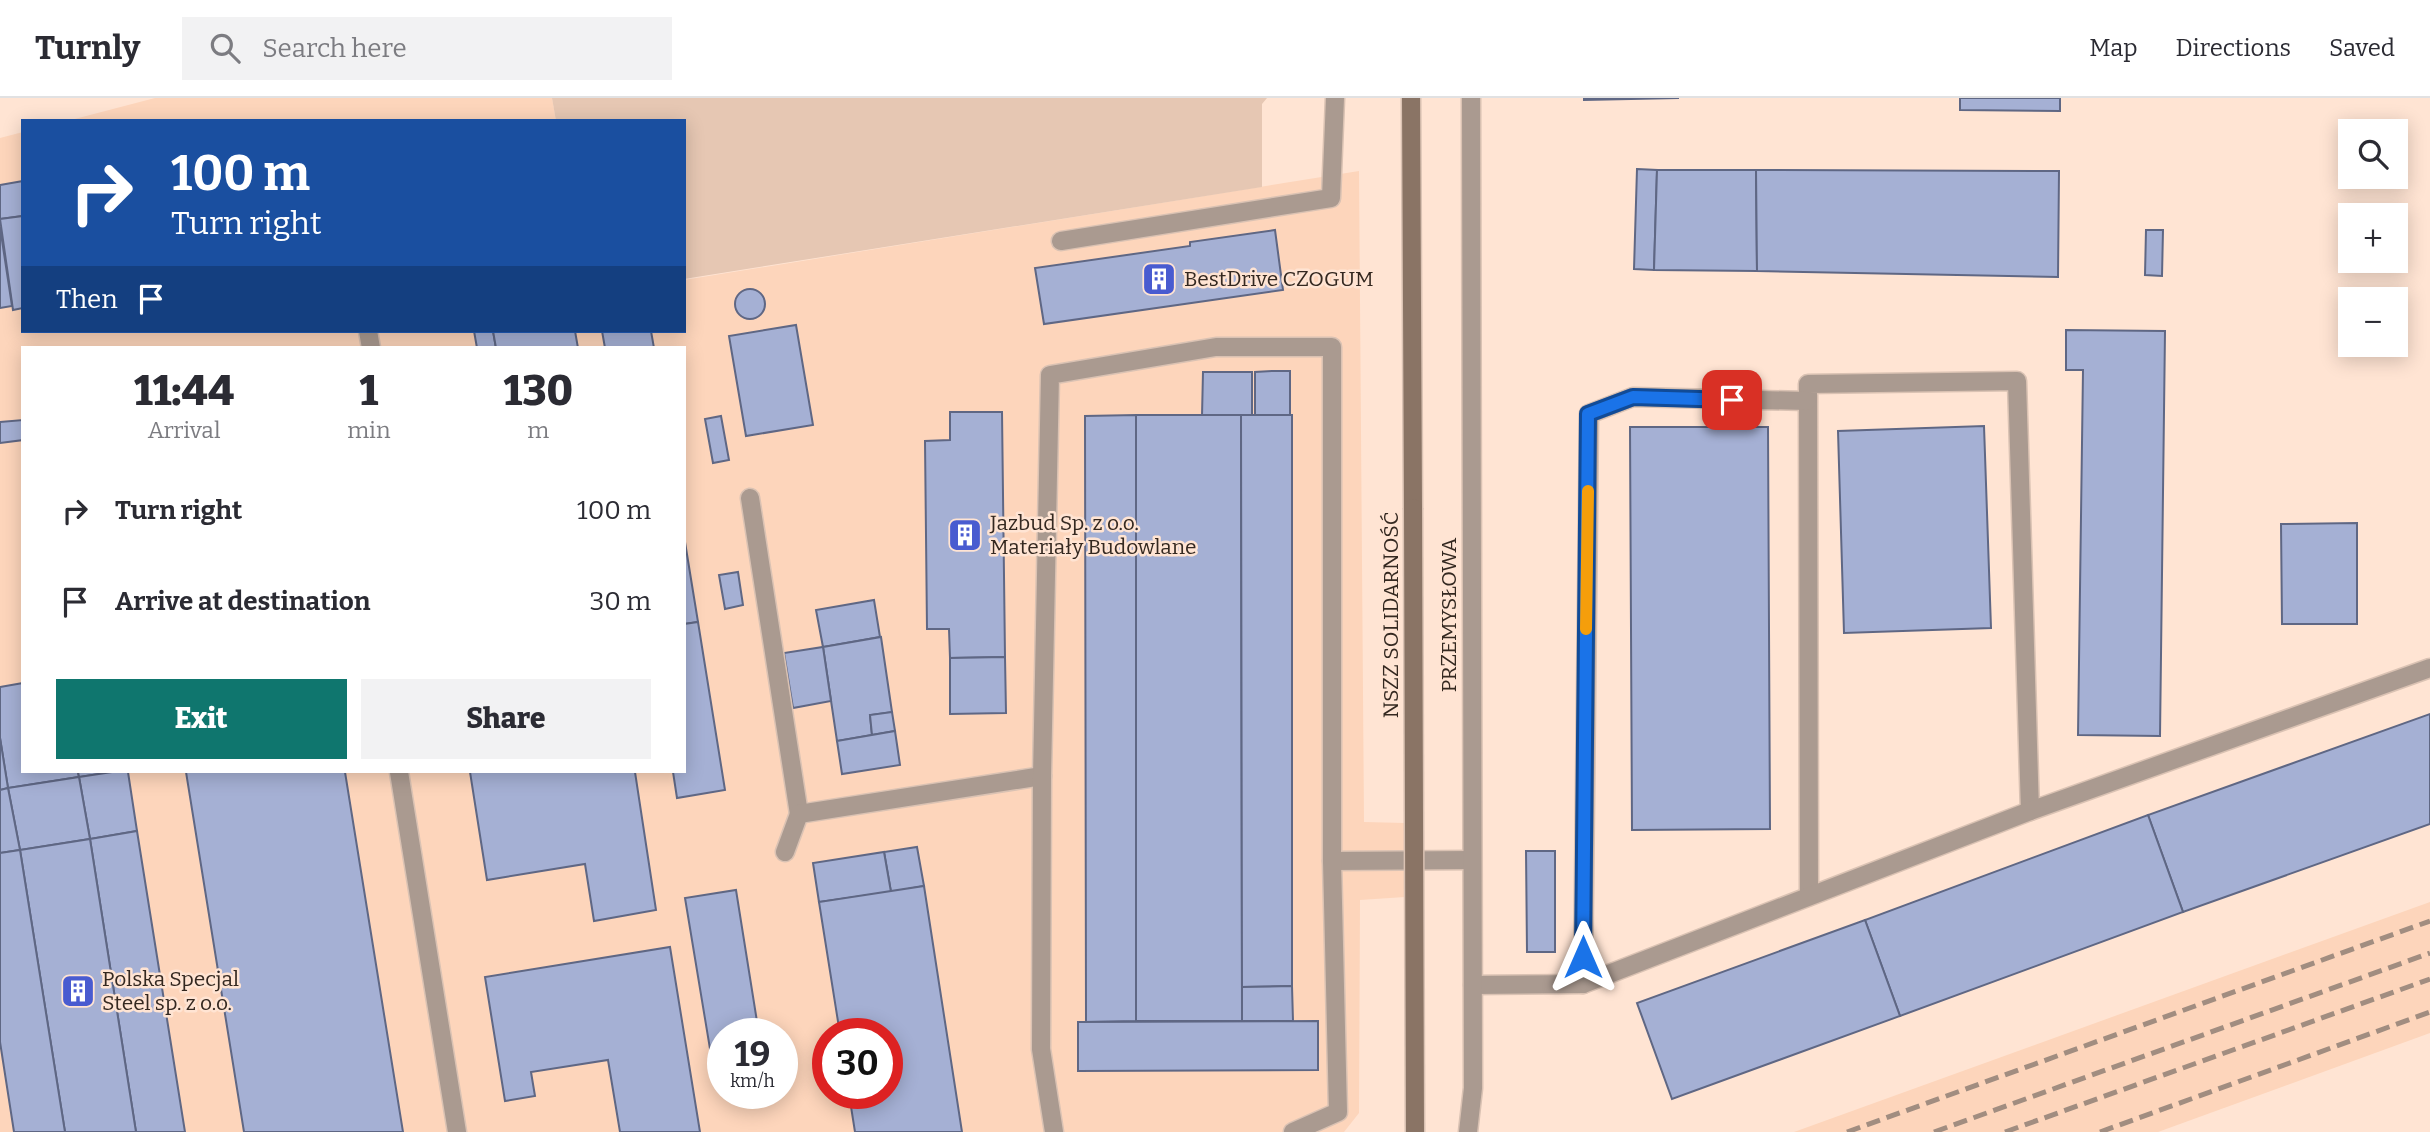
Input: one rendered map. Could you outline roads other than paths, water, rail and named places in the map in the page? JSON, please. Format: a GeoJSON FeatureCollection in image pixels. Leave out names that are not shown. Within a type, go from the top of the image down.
{"type":"FeatureCollection","features":[{"type":"Feature","properties":{"kind":"main road","name":"NSZZ SOLIDARNOŚĆ"},"geometry":{"type":"LineString","coordinates":[[1411,98],[1415,1132]]}},
{"type":"Feature","properties":{"kind":"street"},"geometry":{"type":"LineString","coordinates":[[1061,241],[1331,198],[1335,98]]}},
{"type":"Feature","properties":{"kind":"street","name":"PRZEMYSŁOWA"},"geometry":{"type":"LineString","coordinates":[[1468,1132],[1473,1088],[1471,98]]}},
{"type":"Feature","properties":{"kind":"street"},"geometry":{"type":"LineString","coordinates":[[1054,1132],[1041,1049],[1042,776],[1050,375],[1216,347],[1332,347],[1332,861],[1338,1112],[1293,1132]]}},
{"type":"Feature","properties":{"kind":"street"},"geometry":{"type":"LineString","coordinates":[[1809,896],[1808,384],[2017,381],[2030,811]]}},
{"type":"Feature","properties":{"kind":"street"},"geometry":{"type":"LineString","coordinates":[[1583,984],[1588,414],[1633,397],[1807,401]]}},
{"type":"Feature","properties":{"kind":"street"},"geometry":{"type":"LineString","coordinates":[[750,498],[799,814],[785,852]]}},
{"type":"Feature","properties":{"kind":"street"},"geometry":{"type":"LineString","coordinates":[[1473,985],[1583,984],[2030,811],[2430,668]]}},
{"type":"Feature","properties":{"kind":"street"},"geometry":{"type":"LineString","coordinates":[[399,773],[457,1132]]}},
{"type":"Feature","properties":{"kind":"street"},"geometry":{"type":"LineString","coordinates":[[799,814],[1042,776]]}},
{"type":"Feature","properties":{"kind":"street"},"geometry":{"type":"LineString","coordinates":[[1332,861],[1472,860]]}},
{"type":"Feature","properties":{"kind":"railway"},"geometry":{"type":"LineString","coordinates":[[1847,1132],[2430,921]]}},
{"type":"Feature","properties":{"kind":"railway"},"geometry":{"type":"LineString","coordinates":[[1934,1132],[2430,953]]}},
{"type":"Feature","properties":{"kind":"railway"},"geometry":{"type":"LineString","coordinates":[[2005,1132],[2430,979]]}},
{"type":"Feature","properties":{"kind":"railway"},"geometry":{"type":"LineString","coordinates":[[2100,1132],[2430,1012]]}},
{"type":"Feature","properties":{"kind":"place","name":"BestDrive CZOGUM"},"geometry":{"type":"Point","coordinates":[1159,279]}},
{"type":"Feature","properties":{"kind":"place","name":"Jazbud Sp. z o.o. Materiały Budowlane"},"geometry":{"type":"Point","coordinates":[965,535]}},
{"type":"Feature","properties":{"kind":"place","name":"Polska Specjal Steel sp. z o.o."},"geometry":{"type":"Point","coordinates":[78,991]}}]}
